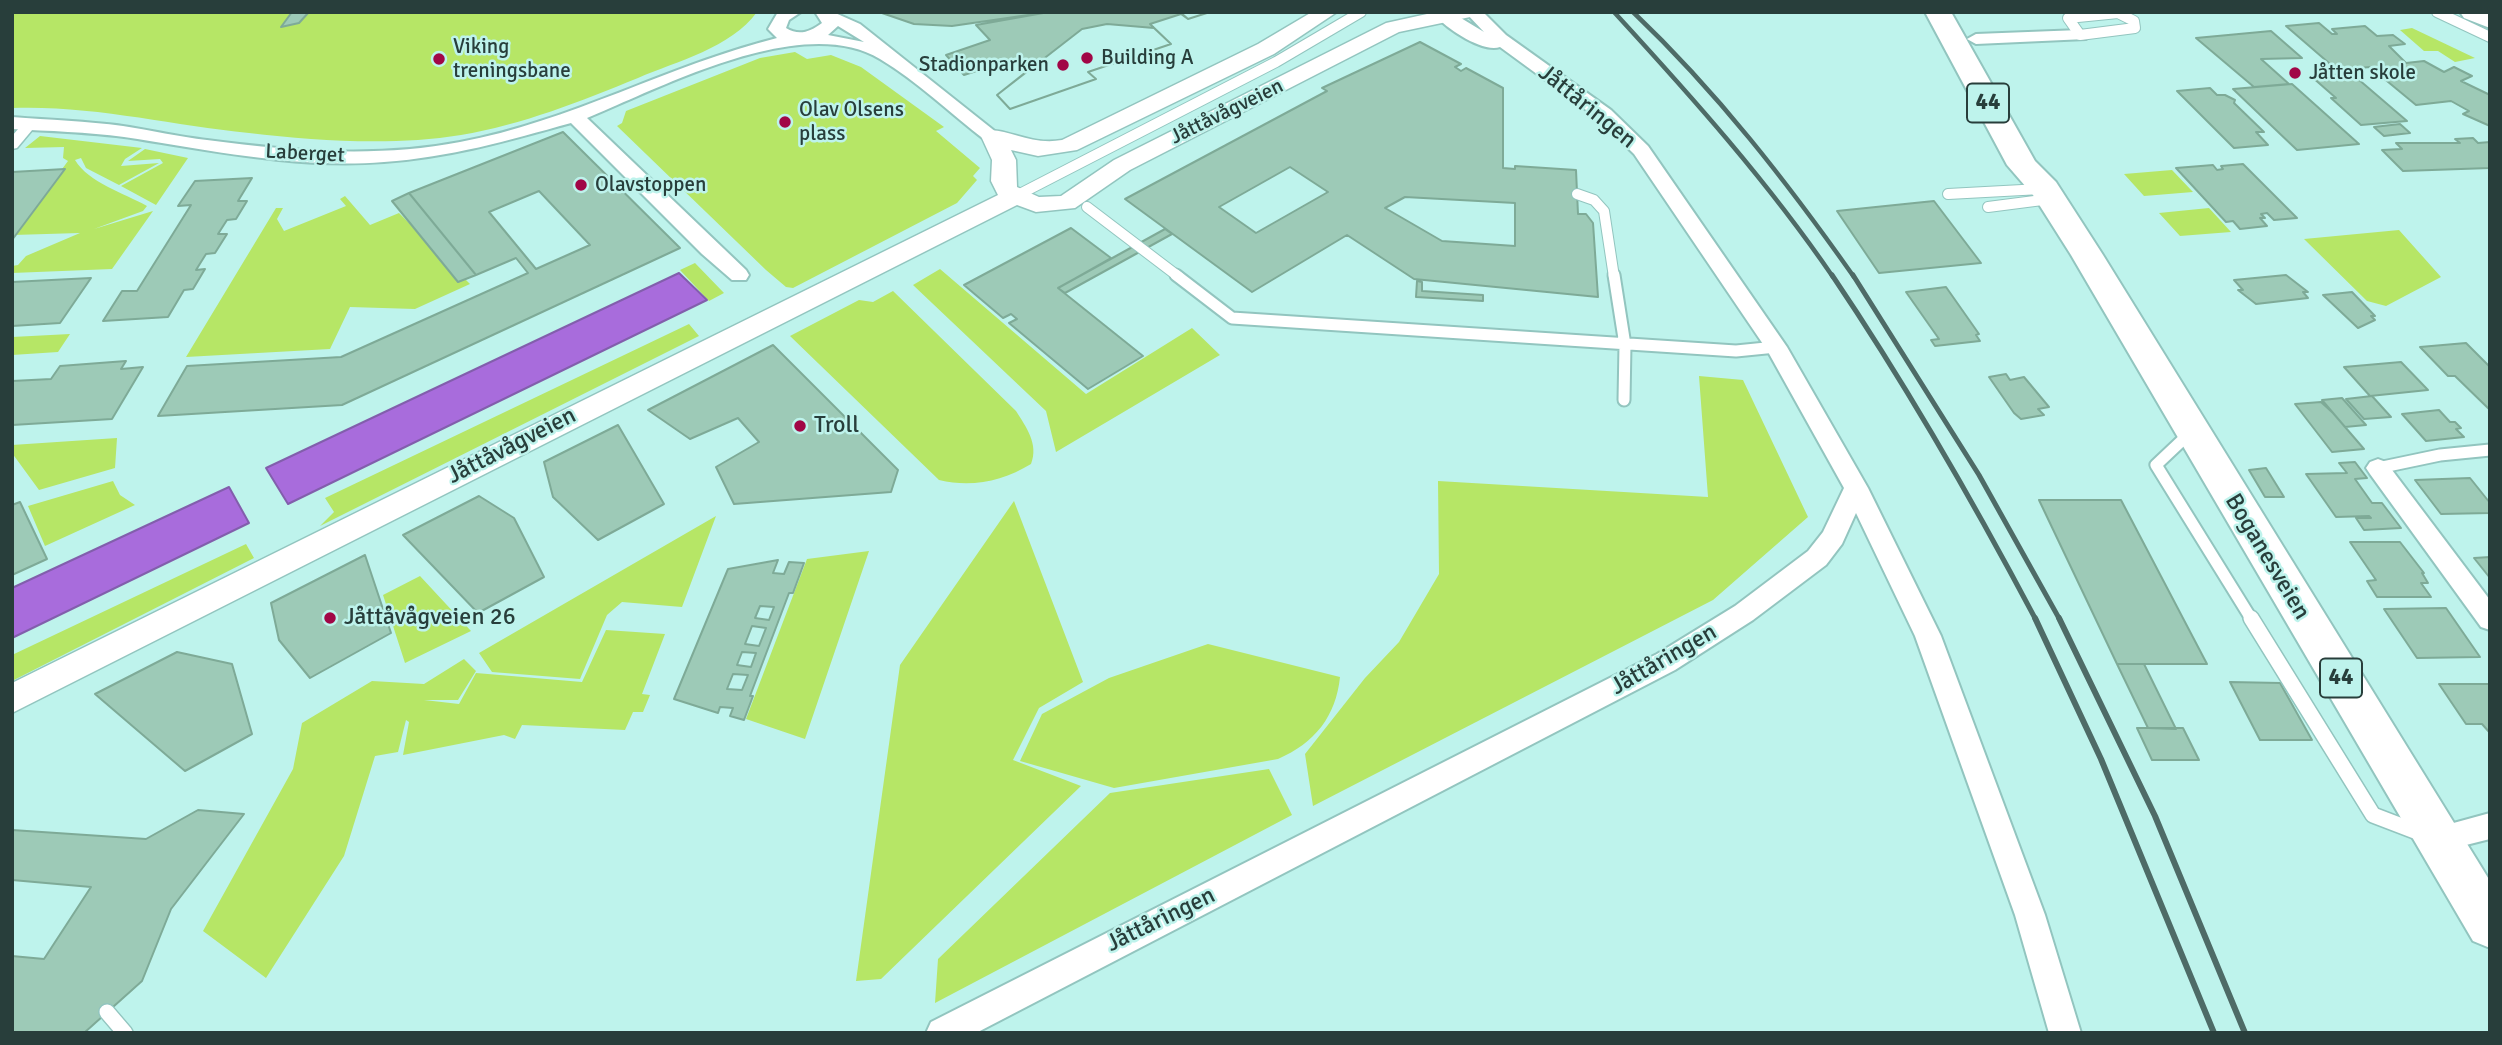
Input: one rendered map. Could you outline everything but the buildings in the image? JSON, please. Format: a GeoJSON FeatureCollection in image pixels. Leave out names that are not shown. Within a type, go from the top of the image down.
{"type":"FeatureCollection","features":[{"type":"Feature","properties":{"kind":"main road","name":"Boganesveien"},"geometry":{"type":"LineString","coordinates":[[1938,12],[2022,165],[2048,194],[2490,925]]}},
{"type":"Feature","properties":{"kind":"main road","name":"Boganesveien"},"geometry":{"type":"LineString","coordinates":[[1962,12],[2043,166],[2048,194]]}},
{"type":"Feature","properties":{"kind":"street","name":"Jåttåvågveien"},"geometry":{"type":"LineString","coordinates":[[992,135],[1022,149],[1042,150],[1069,145],[1266,49],[1327,12]]}},
{"type":"Feature","properties":{"kind":"street","name":"Jåttåringen"},"geometry":{"type":"LineString","coordinates":[[942,1033],[1666,662],[1744,613],[1817,558],[1833,537],[1856,488],[1776,347],[1642,150],[1604,114],[1525,59],[1480,22],[1473,12]]}},
{"type":"Feature","properties":{"kind":"street","name":"Jåttåvågveien"},"geometry":{"type":"LineString","coordinates":[[12,699],[1014,197],[1036,205],[1067,203],[1122,164],[1394,27],[1452,13]]}},
{"type":"Feature","properties":{"kind":"street","name":"Jåttåringen"},"geometry":{"type":"LineString","coordinates":[[1452,13],[1478,38],[1525,59]]}},
{"type":"Feature","properties":{"kind":"street"},"geometry":{"type":"LineString","coordinates":[[802,37],[826,29],[827,15],[852,24],[873,40],[885,54],[992,135],[1004,160],[1003,181],[1007,191],[1014,197]]}},
{"type":"Feature","properties":{"kind":"street"},"geometry":{"type":"LineString","coordinates":[[784,16],[777,29],[782,34],[851,44],[885,54]]}},
{"type":"Feature","properties":{"kind":"street","name":"Laberget"},"geometry":{"type":"LineString","coordinates":[[725,56],[784,16]]}},
{"type":"Feature","properties":{"kind":"street"},"geometry":{"type":"LineString","coordinates":[[1976,39],[2080,35]]}},
{"type":"Feature","properties":{"kind":"street","name":"Laberget"},"geometry":{"type":"LineString","coordinates":[[12,145],[22,123],[122,131],[251,151],[382,157],[462,148],[575,116],[725,56],[802,37]]}},
{"type":"Feature","properties":{"kind":"street"},"geometry":{"type":"LineString","coordinates":[[575,116],[709,250],[739,275]]}},
{"type":"Feature","properties":{"kind":"street"},"geometry":{"type":"LineString","coordinates":[[2378,468],[2490,620]]}},
{"type":"Feature","properties":{"kind":"street"},"geometry":{"type":"LineString","coordinates":[[1856,488],[1928,636],[2026,902],[2065,1033]]}},
{"type":"Feature","properties":{"kind":"street"},"geometry":{"type":"LineString","coordinates":[[2438,839],[2490,826]]}},
{"type":"Feature","properties":{"kind":"lane"},"geometry":{"type":"LineString","coordinates":[[1014,197],[1077,162],[1284,58],[1361,12]]}},
{"type":"Feature","properties":{"kind":"lane"},"geometry":{"type":"LineString","coordinates":[[2437,12],[2482,20]]}},
{"type":"Feature","properties":{"kind":"lane"},"geometry":{"type":"LineString","coordinates":[[2118,13],[2134,21],[2135,28],[2080,35],[2065,15],[2118,13]]}},
{"type":"Feature","properties":{"kind":"lane"},"geometry":{"type":"LineString","coordinates":[[1948,194],[2018,188],[2048,194]]}},
{"type":"Feature","properties":{"kind":"lane"},"geometry":{"type":"LineString","coordinates":[[1577,194],[1594,200],[1604,211],[1625,345],[1624,400]]}},
{"type":"Feature","properties":{"kind":"lane"},"geometry":{"type":"LineString","coordinates":[[1988,207],[2048,194]]}},
{"type":"Feature","properties":{"kind":"lane"},"geometry":{"type":"LineString","coordinates":[[1087,207],[1232,318],[1418,328],[1736,351],[1776,347]]}},
{"type":"Feature","properties":{"kind":"lane"},"geometry":{"type":"LineString","coordinates":[[2378,468],[2440,455],[2490,450]]}},
{"type":"Feature","properties":{"kind":"lane"},"geometry":{"type":"LineString","coordinates":[[107,1012],[125,1033]]}},
{"type":"Feature","properties":{"kind":"green space"},"geometry":{"type":"Polygon","coordinates":[[[12,12],[757,12],[733,35],[702,52],[551,111],[461,135],[355,141],[219,130],[101,112],[12,108],[12,12]]]}},
{"type":"Feature","properties":{"kind":"green space"},"geometry":{"type":"Polygon","coordinates":[[[2412,28],[2475,58],[2455,62],[2438,51],[2424,51],[2400,30],[2412,28]]]}},
{"type":"Feature","properties":{"kind":"green space"},"geometry":{"type":"Polygon","coordinates":[[[795,52],[807,59],[831,55],[861,67],[944,127],[936,131],[980,168],[973,176],[977,180],[957,203],[793,288],[786,287],[766,270],[617,126],[622,123],[626,111],[760,58],[795,52]]]}},
{"type":"Feature","properties":{"kind":"green space"},"geometry":{"type":"Polygon","coordinates":[[[40,136],[142,148],[125,159],[121,166],[159,163],[119,185],[86,168],[81,158],[75,160],[98,181],[147,206],[143,211],[94,229],[153,211],[112,269],[12,273],[12,266],[18,265],[26,256],[80,233],[13,235],[68,161],[63,158],[64,147],[25,148],[40,136]]]}},
{"type":"Feature","properties":{"kind":"green space"},"geometry":{"type":"Polygon","coordinates":[[[145,149],[188,158],[156,205],[121,186],[163,163],[160,159],[128,161],[145,149]]]}},
{"type":"Feature","properties":{"kind":"green space"},"geometry":{"type":"Polygon","coordinates":[[[2172,170],[2193,192],[2144,196],[2124,174],[2172,170]]]}},
{"type":"Feature","properties":{"kind":"green space"},"geometry":{"type":"Polygon","coordinates":[[[345,196],[370,225],[399,213],[470,284],[415,309],[350,307],[330,349],[186,357],[276,208],[283,208],[277,219],[284,231],[346,206],[340,199],[345,196]]]}},
{"type":"Feature","properties":{"kind":"green space"},"geometry":{"type":"Polygon","coordinates":[[[2209,208],[2231,232],[2180,236],[2159,213],[2209,208]]]}},
{"type":"Feature","properties":{"kind":"green space"},"geometry":{"type":"Polygon","coordinates":[[[2399,230],[2441,277],[2386,306],[2367,301],[2304,239],[2399,230]]]}},
{"type":"Feature","properties":{"kind":"green space"},"geometry":{"type":"Polygon","coordinates":[[[695,263],[724,293],[709,301],[680,270],[695,263]]]}},
{"type":"Feature","properties":{"kind":"green space"},"geometry":{"type":"Polygon","coordinates":[[[940,269],[1086,394],[1192,328],[1220,355],[1056,452],[1046,411],[913,285],[940,269]]]}},
{"type":"Feature","properties":{"kind":"green space"},"geometry":{"type":"Polygon","coordinates":[[[893,291],[1016,411],[1032,443],[1031,464],[1009,475],[987,481],[963,483],[939,480],[790,336],[859,300],[873,302],[893,291]]]}},
{"type":"Feature","properties":{"kind":"green space"},"geometry":{"type":"Polygon","coordinates":[[[689,324],[699,336],[320,526],[334,512],[325,498],[689,324]]]}},
{"type":"Feature","properties":{"kind":"green space"},"geometry":{"type":"Polygon","coordinates":[[[70,334],[58,352],[12,355],[12,337],[70,334]]]}},
{"type":"Feature","properties":{"kind":"green space"},"geometry":{"type":"Polygon","coordinates":[[[1699,376],[1743,380],[1808,517],[1713,600],[1313,806],[1305,754],[1365,678],[1399,642],[1439,574],[1438,481],[1708,497],[1699,376]]]}},
{"type":"Feature","properties":{"kind":"green space"},"geometry":{"type":"Polygon","coordinates":[[[117,438],[115,468],[39,490],[12,453],[12,445],[117,438]]]}},
{"type":"Feature","properties":{"kind":"green space"},"geometry":{"type":"Polygon","coordinates":[[[113,481],[120,495],[135,505],[45,546],[28,506],[113,481]]]}},
{"type":"Feature","properties":{"kind":"green space"},"geometry":{"type":"Polygon","coordinates":[[[1014,501],[1083,682],[1039,708],[1013,760],[1081,786],[881,979],[856,981],[900,665],[1014,501]]]}},
{"type":"Feature","properties":{"kind":"green space"},"geometry":{"type":"Polygon","coordinates":[[[716,516],[682,607],[622,602],[607,615],[580,679],[492,672],[479,653],[716,516]]]}},
{"type":"Feature","properties":{"kind":"green space"},"geometry":{"type":"Polygon","coordinates":[[[246,544],[254,558],[12,681],[12,655],[246,544]]]}},
{"type":"Feature","properties":{"kind":"green space"},"geometry":{"type":"Polygon","coordinates":[[[869,551],[805,739],[746,719],[807,559],[869,551]]]}},
{"type":"Feature","properties":{"kind":"green space"},"geometry":{"type":"Polygon","coordinates":[[[420,576],[471,631],[405,663],[383,595],[420,576]]]}},
{"type":"Feature","properties":{"kind":"green space"},"geometry":{"type":"Polygon","coordinates":[[[606,630],[665,634],[642,694],[650,695],[643,712],[633,712],[625,730],[522,725],[515,739],[504,735],[403,755],[409,722],[406,720],[398,752],[375,756],[344,856],[266,978],[203,931],[293,769],[302,723],[372,681],[424,684],[464,659],[476,671],[458,700],[424,700],[459,704],[476,673],[582,682],[606,630]]]}},
{"type":"Feature","properties":{"kind":"green space"},"geometry":{"type":"Polygon","coordinates":[[[1208,644],[1340,677],[1334,704],[1321,727],[1303,745],[1278,759],[1114,788],[1020,761],[1042,714],[1109,678],[1208,644]]]}},
{"type":"Feature","properties":{"kind":"green space"},"geometry":{"type":"Polygon","coordinates":[[[1269,769],[1292,815],[935,1003],[938,959],[1110,793],[1269,769]]]}},
{"type":"Feature","properties":{"kind":"shaded area"},"geometry":{"type":"Polygon","coordinates":[[[679,273],[707,300],[288,504],[266,468],[679,273]]]}},
{"type":"Feature","properties":{"kind":"shaded area"},"geometry":{"type":"Polygon","coordinates":[[[229,487],[249,523],[12,638],[12,588],[229,487]]]}},
{"type":"Feature","properties":{"kind":"railway"},"geometry":{"type":"LineString","coordinates":[[1614,12],[1756,174],[1833,277]]}},
{"type":"Feature","properties":{"kind":"railway"},"geometry":{"type":"LineString","coordinates":[[1633,12],[1694,74],[1750,139],[1854,277]]}},
{"type":"Feature","properties":{"kind":"railway"},"geometry":{"type":"LineString","coordinates":[[1832,275],[1938,444],[2036,619]]}},
{"type":"Feature","properties":{"kind":"railway"},"geometry":{"type":"LineString","coordinates":[[1853,275],[1979,475],[2060,620]]}},
{"type":"Feature","properties":{"kind":"railway"},"geometry":{"type":"LineString","coordinates":[[2036,619],[2101,759],[2214,1033]]}},
{"type":"Feature","properties":{"kind":"railway"},"geometry":{"type":"LineString","coordinates":[[2060,620],[2155,816],[2245,1033]]}},
{"type":"Feature","properties":{"kind":"place","name":"Building A"},"geometry":{"type":"Point","coordinates":[1087,58]}},
{"type":"Feature","properties":{"kind":"place","name":"Viking treningsbane"},"geometry":{"type":"Point","coordinates":[439,59]}},
{"type":"Feature","properties":{"kind":"place","name":"Stadionparken"},"geometry":{"type":"Point","coordinates":[1063,65]}},
{"type":"Feature","properties":{"kind":"place","name":"Jåtten skole"},"geometry":{"type":"Point","coordinates":[2295,73]}},
{"type":"Feature","properties":{"kind":"place","name":"Olav Olsens plass"},"geometry":{"type":"Point","coordinates":[785,122]}},
{"type":"Feature","properties":{"kind":"place","name":"Olavstoppen"},"geometry":{"type":"Point","coordinates":[581,185]}},
{"type":"Feature","properties":{"kind":"place","name":"Troll"},"geometry":{"type":"Point","coordinates":[800,426]}},
{"type":"Feature","properties":{"kind":"place","name":"Jåttåvågveien 26"},"geometry":{"type":"Point","coordinates":[330,618]}}]}
